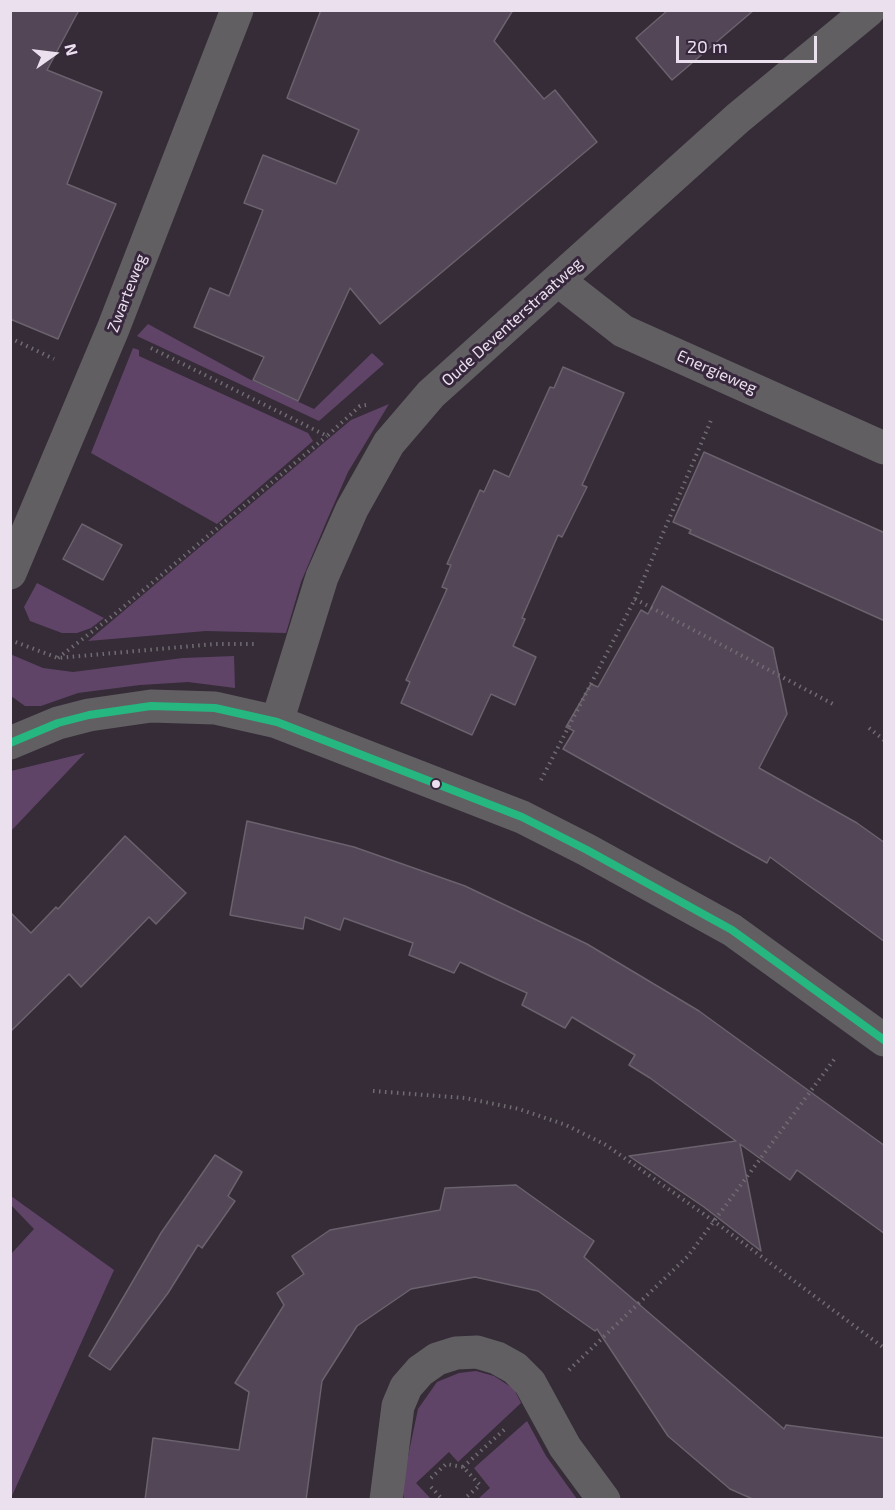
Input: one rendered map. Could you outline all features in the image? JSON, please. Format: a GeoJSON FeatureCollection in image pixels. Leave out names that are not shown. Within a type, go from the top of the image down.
{"type":"FeatureCollection","features":[{"type":"Feature","properties":{"kind":"street","name":"Zwarteweg"},"geometry":{"type":"LineString","coordinates":[[10,573],[93,378],[237,10]]}},
{"type":"Feature","properties":{"kind":"street","name":"Oude Deventerstraatweg"},"geometry":{"type":"LineString","coordinates":[[277,722],[322,578],[347,518],[389,443],[431,394],[738,118],[869,10]]}},
{"type":"Feature","properties":{"kind":"street","name":"Energieweg"},"geometry":{"type":"LineString","coordinates":[[559,281],[623,331],[885,448]]}},
{"type":"Feature","properties":{"kind":"street"},"geometry":{"type":"LineString","coordinates":[[10,743],[58,723],[88,715],[151,706],[215,708],[277,722],[522,817],[587,850],[732,930],[873,1031]]}},
{"type":"Feature","properties":{"kind":"street"},"geometry":{"type":"LineString","coordinates":[[386,1500],[398,1406],[406,1387],[420,1371],[437,1359],[456,1353],[477,1352],[497,1358],[515,1368],[530,1383],[565,1447],[604,1500]]}},
{"type":"Feature","properties":{"kind":"path"},"geometry":{"type":"LineString","coordinates":[[112,329],[327,436]]}},
{"type":"Feature","properties":{"kind":"path"},"geometry":{"type":"LineString","coordinates":[[10,338],[93,378]]}},
{"type":"Feature","properties":{"kind":"path"},"geometry":{"type":"LineString","coordinates":[[522,817],[635,599],[729,378]]}},
{"type":"Feature","properties":{"kind":"path"},"geometry":{"type":"LineString","coordinates":[[58,658],[115,614],[360,406],[371,404]]}},
{"type":"Feature","properties":{"kind":"path"},"geometry":{"type":"LineString","coordinates":[[635,599],[833,704]]}},
{"type":"Feature","properties":{"kind":"path"},"geometry":{"type":"LineString","coordinates":[[10,640],[58,658],[215,644],[259,644],[298,651]]}},
{"type":"Feature","properties":{"kind":"path"},"geometry":{"type":"LineString","coordinates":[[869,728],[885,740]]}},
{"type":"Feature","properties":{"kind":"path"},"geometry":{"type":"LineString","coordinates":[[463,1467],[688,1256],[873,1031]]}},
{"type":"Feature","properties":{"kind":"path"},"geometry":{"type":"LineString","coordinates":[[373,1091],[465,1098],[519,1109],[566,1125],[606,1145],[715,1222],[885,1348]]}},
{"type":"Feature","properties":{"kind":"path"},"geometry":{"type":"LineString","coordinates":[[443,1500],[426,1483],[446,1464],[463,1467],[480,1485],[463,1500]]}},
{"type":"Feature","properties":{"kind":"shaded area"},"geometry":{"type":"Polygon","coordinates":[[[148,324],[251,380],[314,409],[372,353],[384,364],[319,421],[137,336],[148,324]]]}},
{"type":"Feature","properties":{"kind":"shaded area"},"geometry":{"type":"Polygon","coordinates":[[[133,348],[139,350],[139,356],[308,433],[313,441],[217,524],[91,453],[133,348]]]}},
{"type":"Feature","properties":{"kind":"shaded area"},"geometry":{"type":"Polygon","coordinates":[[[389,404],[348,472],[301,582],[286,633],[206,631],[88,641],[351,420],[389,404]]]}},
{"type":"Feature","properties":{"kind":"shaded area"},"geometry":{"type":"Polygon","coordinates":[[[37,583],[104,618],[91,628],[77,633],[62,633],[30,621],[24,607],[37,583]]]}},
{"type":"Feature","properties":{"kind":"shaded area"},"geometry":{"type":"Polygon","coordinates":[[[10,654],[43,668],[73,672],[183,658],[234,656],[235,688],[188,682],[140,685],[78,693],[41,706],[25,706],[11,696],[10,654]]]}},
{"type":"Feature","properties":{"kind":"shaded area"},"geometry":{"type":"Polygon","coordinates":[[[85,753],[11,831],[11,771],[85,753]]]}},
{"type":"Feature","properties":{"kind":"shaded area"},"geometry":{"type":"Polygon","coordinates":[[[11,1196],[114,1270],[11,1498],[11,1254],[34,1229],[11,1205],[11,1196]]]}},
{"type":"Feature","properties":{"kind":"shaded area"},"geometry":{"type":"Polygon","coordinates":[[[476,1371],[494,1376],[514,1389],[521,1403],[458,1462],[449,1452],[416,1483],[431,1499],[404,1499],[402,1485],[418,1409],[437,1382],[459,1373],[476,1371]]]}},
{"type":"Feature","properties":{"kind":"shaded area"},"geometry":{"type":"Polygon","coordinates":[[[527,1421],[546,1456],[577,1499],[478,1499],[490,1488],[474,1468],[527,1421]]]}},
{"type":"Feature","properties":{"kind":"building"},"geometry":{"type":"Polygon","coordinates":[[[10,10],[79,10],[47,70],[102,92],[67,184],[116,204],[58,339],[10,319],[10,10]]]}},
{"type":"Feature","properties":{"kind":"building"},"geometry":{"type":"Polygon","coordinates":[[[321,10],[513,10],[494,41],[544,99],[555,90],[597,142],[380,324],[350,288],[298,401],[253,380],[264,357],[194,327],[210,288],[229,296],[263,210],[244,203],[263,155],[336,184],[359,130],[287,98],[321,10]]]}},
{"type":"Feature","properties":{"kind":"building"},"geometry":{"type":"Polygon","coordinates":[[[668,10],[754,10],[672,80],[636,38],[668,10]]]}},
{"type":"Feature","properties":{"kind":"building"},"geometry":{"type":"Polygon","coordinates":[[[563,367],[624,393],[582,485],[587,487],[562,537],[558,535],[522,618],[525,619],[513,646],[536,657],[515,705],[491,694],[472,735],[401,703],[410,682],[406,680],[447,589],[442,587],[451,565],[447,564],[480,490],[484,492],[494,470],[509,477],[550,387],[554,388],[563,367]]]}},
{"type":"Feature","properties":{"kind":"building"},"geometry":{"type":"Polygon","coordinates":[[[704,452],[885,533],[885,621],[689,533],[691,530],[673,522],[704,452]]]}},
{"type":"Feature","properties":{"kind":"building"},"geometry":{"type":"Polygon","coordinates":[[[82,524],[122,545],[103,580],[63,559],[82,524]]]}},
{"type":"Feature","properties":{"kind":"building"},"geometry":{"type":"Polygon","coordinates":[[[662,586],[773,648],[787,714],[759,768],[857,823],[885,843],[885,942],[770,857],[767,863],[563,749],[574,731],[566,727],[591,684],[598,687],[641,610],[648,614],[662,586]]]}},
{"type":"Feature","properties":{"kind":"building"},"geometry":{"type":"Polygon","coordinates":[[[247,821],[354,847],[465,886],[587,944],[699,1011],[885,1146],[885,1234],[797,1170],[790,1180],[740,1144],[761,1251],[704,1207],[629,1156],[736,1141],[629,1065],[635,1055],[572,1017],[565,1028],[522,1005],[527,993],[460,962],[454,973],[409,955],[413,943],[344,918],[340,930],[305,917],[303,929],[230,915],[247,821]]]}},
{"type":"Feature","properties":{"kind":"building"},"geometry":{"type":"Polygon","coordinates":[[[125,836],[186,893],[156,924],[149,917],[81,987],[69,974],[10,1032],[10,912],[31,933],[56,907],[58,909],[125,836]]]}},
{"type":"Feature","properties":{"kind":"building"},"geometry":{"type":"Polygon","coordinates":[[[215,1155],[242,1172],[228,1196],[235,1201],[202,1248],[198,1245],[168,1293],[110,1370],[89,1356],[161,1233],[215,1155]]]}},
{"type":"Feature","properties":{"kind":"building"},"geometry":{"type":"Polygon","coordinates":[[[516,1185],[594,1241],[584,1257],[784,1429],[786,1425],[885,1438],[885,1500],[755,1500],[730,1489],[668,1436],[597,1329],[595,1331],[538,1291],[475,1277],[411,1289],[357,1326],[322,1381],[306,1500],[145,1500],[153,1438],[239,1450],[249,1392],[235,1383],[284,1305],[277,1293],[304,1274],[292,1256],[330,1230],[440,1210],[445,1188],[516,1185]]]}},
{"type":"Feature","properties":{"kind":"transit line"},"geometry":{"type":"LineString","coordinates":[[10,743],[58,723],[89,715],[151,706],[215,708],[277,722],[522,817],[587,850],[732,930],[884,1040]]}}]}
